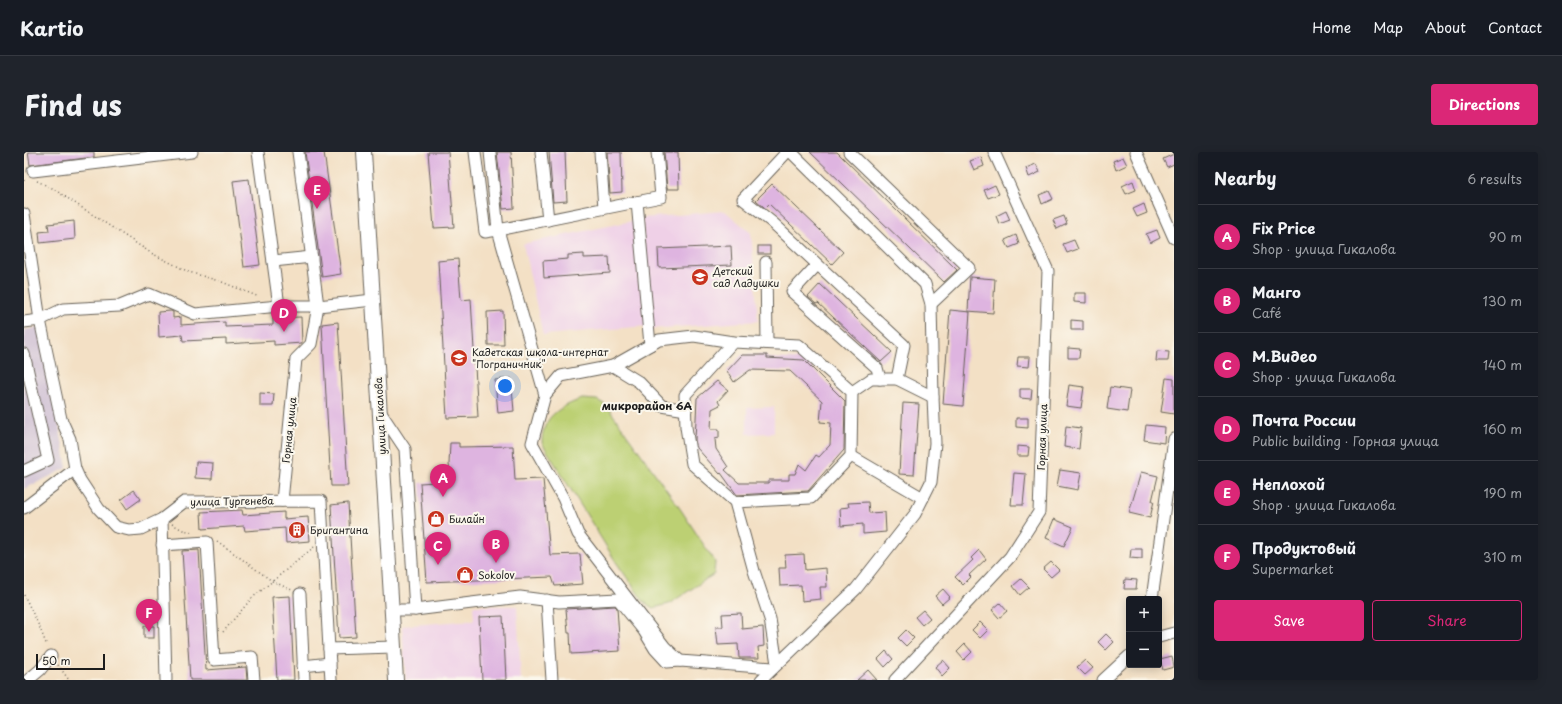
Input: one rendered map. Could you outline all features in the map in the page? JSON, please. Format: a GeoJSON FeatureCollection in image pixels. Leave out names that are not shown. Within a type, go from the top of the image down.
{"type":"FeatureCollection","features":[{"type":"Feature","properties":{"kind":"main road","name":"улица Гикалова"},"geometry":{"type":"LineString","coordinates":[[364,152],[379,410],[393,610],[396,680]]}},
{"type":"Feature","properties":{"kind":"street"},"geometry":{"type":"LineString","coordinates":[[32,175],[192,152]]}},
{"type":"Feature","properties":{"kind":"street"},"geometry":{"type":"LineString","coordinates":[[258,152],[279,306]]}},
{"type":"Feature","properties":{"kind":"street"},"geometry":{"type":"LineString","coordinates":[[298,152],[318,306]]}},
{"type":"Feature","properties":{"kind":"street"},"geometry":{"type":"LineString","coordinates":[[475,152],[485,232],[661,197],[657,152]]}},
{"type":"Feature","properties":{"kind":"street"},"geometry":{"type":"LineString","coordinates":[[490,152],[498,230],[545,395]]}},
{"type":"Feature","properties":{"kind":"street"},"geometry":{"type":"LineString","coordinates":[[542,152],[548,220]]}},
{"type":"Feature","properties":{"kind":"street"},"geometry":{"type":"LineString","coordinates":[[600,152],[604,208]]}},
{"type":"Feature","properties":{"kind":"street"},"geometry":{"type":"LineString","coordinates":[[787,152],[743,198],[773,223],[904,345],[897,379]]}},
{"type":"Feature","properties":{"kind":"street"},"geometry":{"type":"LineString","coordinates":[[761,680],[856,589],[915,514],[931,482],[935,443],[932,398],[931,304],[926,284],[792,152]]}},
{"type":"Feature","properties":{"kind":"street"},"geometry":{"type":"LineString","coordinates":[[849,152],[969,268],[931,304]]}},
{"type":"Feature","properties":{"kind":"street","name":"Горная улица"},"geometry":{"type":"LineString","coordinates":[[895,680],[1010,557],[1038,512],[1048,271],[994,152]]}},
{"type":"Feature","properties":{"kind":"street"},"geometry":{"type":"LineString","coordinates":[[1136,152],[1174,238]]}},
{"type":"Feature","properties":{"kind":"street"},"geometry":{"type":"LineString","coordinates":[[637,202],[650,345]]}},
{"type":"Feature","properties":{"kind":"street"},"geometry":{"type":"LineString","coordinates":[[24,214],[40,320],[61,419],[70,439],[76,469],[24,508]]}},
{"type":"Feature","properties":{"kind":"street"},"geometry":{"type":"LineString","coordinates":[[273,261],[312,257]]}},
{"type":"Feature","properties":{"kind":"street"},"geometry":{"type":"LineString","coordinates":[[766,262],[767,343]]}},
{"type":"Feature","properties":{"kind":"street"},"geometry":{"type":"LineString","coordinates":[[817,264],[792,292],[877,368],[880,379]]}},
{"type":"Feature","properties":{"kind":"street"},"geometry":{"type":"LineString","coordinates":[[24,322],[40,320],[63,309],[120,306],[149,294],[195,314],[279,306],[318,306],[373,300]]}},
{"type":"Feature","properties":{"kind":"street","name":"Горная улица"},"geometry":{"type":"LineString","coordinates":[[282,501],[296,359],[311,344],[318,306]]}},
{"type":"Feature","properties":{"kind":"street"},"geometry":{"type":"LineString","coordinates":[[680,661],[665,647],[578,534],[563,498],[532,443],[545,395],[561,376],[613,366],[659,340],[694,336],[733,342],[799,345],[852,392],[851,456],[811,498],[735,502]]}},
{"type":"Feature","properties":{"kind":"street"},"geometry":{"type":"LineString","coordinates":[[733,342],[685,394],[686,427],[692,464],[735,502],[754,571],[770,619],[775,666]]}},
{"type":"Feature","properties":{"kind":"street"},"geometry":{"type":"LineString","coordinates":[[24,354],[48,460],[24,471]]}},
{"type":"Feature","properties":{"kind":"street"},"geometry":{"type":"LineString","coordinates":[[613,366],[639,382],[662,406],[686,410]]}},
{"type":"Feature","properties":{"kind":"street"},"geometry":{"type":"LineString","coordinates":[[852,392],[871,379],[897,379],[932,398]]}},
{"type":"Feature","properties":{"kind":"street"},"geometry":{"type":"LineString","coordinates":[[379,410],[405,449],[415,610]]}},
{"type":"Feature","properties":{"kind":"street"},"geometry":{"type":"LineString","coordinates":[[1152,596],[1174,439]]}},
{"type":"Feature","properties":{"kind":"street"},"geometry":{"type":"LineString","coordinates":[[851,456],[923,498]]}},
{"type":"Feature","properties":{"kind":"street","name":"улица Тургенева"},"geometry":{"type":"LineString","coordinates":[[76,469],[80,480],[99,509],[116,527],[129,530],[141,529],[162,519],[184,502],[321,500],[323,534]]}},
{"type":"Feature","properties":{"kind":"street"},"geometry":{"type":"LineString","coordinates":[[162,519],[166,680]]}},
{"type":"Feature","properties":{"kind":"street"},"geometry":{"type":"LineString","coordinates":[[323,534],[331,680]]}},
{"type":"Feature","properties":{"kind":"street"},"geometry":{"type":"LineString","coordinates":[[162,545],[207,542],[214,660],[252,657],[254,680]]}},
{"type":"Feature","properties":{"kind":"street"},"geometry":{"type":"LineString","coordinates":[[300,594],[304,680]]}},
{"type":"Feature","properties":{"kind":"street"},"geometry":{"type":"LineString","coordinates":[[393,610],[415,610],[520,597],[559,602],[618,599],[644,631],[655,649],[667,662],[680,661],[775,666]]}},
{"type":"Feature","properties":{"kind":"street"},"geometry":{"type":"LineString","coordinates":[[547,600],[552,680]]}},
{"type":"Feature","properties":{"kind":"street"},"geometry":{"type":"LineString","coordinates":[[1162,636],[1174,633]]}},
{"type":"Feature","properties":{"kind":"street"},"geometry":{"type":"LineString","coordinates":[[329,649],[394,647]]}},
{"type":"Feature","properties":{"kind":"street"},"geometry":{"type":"LineString","coordinates":[[28,680],[40,670],[51,656]]}},
{"type":"Feature","properties":{"kind":"street"},"geometry":{"type":"LineString","coordinates":[[1103,680],[1126,659]]}},
{"type":"Feature","properties":{"kind":"street"},"geometry":{"type":"LineString","coordinates":[[303,666],[330,663]]}},
{"type":"Feature","properties":{"kind":"path"},"geometry":{"type":"LineString","coordinates":[[32,175],[151,253],[189,272],[222,282],[262,298]]}},
{"type":"Feature","properties":{"kind":"path"},"geometry":{"type":"LineString","coordinates":[[162,519],[183,530],[196,533]]}},
{"type":"Feature","properties":{"kind":"path"},"geometry":{"type":"LineString","coordinates":[[213,644],[252,598],[314,547],[323,534]]}},
{"type":"Feature","properties":{"kind":"path"},"geometry":{"type":"LineString","coordinates":[[216,540],[272,581],[300,594]]}},
{"type":"Feature","properties":{"kind":"path"},"geometry":{"type":"LineString","coordinates":[[24,595],[51,656],[69,680]]}},
{"type":"Feature","properties":{"kind":"shaded area","name":"Детский сад Ладушки"},"geometry":{"type":"Polygon","coordinates":[[[725,211],[751,233],[758,321],[649,329],[642,218],[725,211]]]}},
{"type":"Feature","properties":{"kind":"shaded area"},"geometry":{"type":"Polygon","coordinates":[[[637,220],[647,326],[543,335],[523,244],[637,220]]]}},
{"type":"Feature","properties":{"kind":"shaded area"},"geometry":{"type":"Polygon","coordinates":[[[41,327],[67,468],[24,489],[24,330],[41,327]]]}},
{"type":"Feature","properties":{"kind":"shaded area"},"geometry":{"type":"Polygon","coordinates":[[[774,407],[774,433],[747,434],[747,408],[774,407]]]}},
{"type":"Feature","properties":{"kind":"shaded area"},"geometry":{"type":"Polygon","coordinates":[[[473,606],[517,606],[521,680],[406,680],[402,626],[474,620],[473,606]]]}},
{"type":"Feature","properties":{"kind":"green space"},"geometry":{"type":"Polygon","coordinates":[[[582,399],[597,400],[606,405],[681,510],[715,562],[714,574],[669,604],[653,608],[644,602],[616,562],[542,443],[545,426],[553,414],[582,399]]]}},
{"type":"Feature","properties":{"kind":"building"},"geometry":{"type":"Polygon","coordinates":[[[28,152],[94,152],[94,157],[30,165],[28,152]]]}},
{"type":"Feature","properties":{"kind":"building"},"geometry":{"type":"Polygon","coordinates":[[[305,152],[324,152],[341,274],[322,277],[305,152]]]}},
{"type":"Feature","properties":{"kind":"building"},"geometry":{"type":"Polygon","coordinates":[[[428,152],[448,152],[454,227],[434,228],[428,152]]]}},
{"type":"Feature","properties":{"kind":"building"},"geometry":{"type":"Polygon","coordinates":[[[497,152],[511,152],[514,208],[503,209],[497,152]]]}},
{"type":"Feature","properties":{"kind":"building"},"geometry":{"type":"Polygon","coordinates":[[[549,152],[565,152],[567,201],[553,202],[549,152]]]}},
{"type":"Feature","properties":{"kind":"building"},"geometry":{"type":"Polygon","coordinates":[[[607,152],[621,152],[622,192],[610,193],[607,152]]]}},
{"type":"Feature","properties":{"kind":"building"},"geometry":{"type":"Polygon","coordinates":[[[664,152],[678,152],[679,189],[667,189],[664,152]]]}},
{"type":"Feature","properties":{"kind":"building"},"geometry":{"type":"Polygon","coordinates":[[[810,152],[837,152],[957,270],[944,282],[810,152]]]}},
{"type":"Feature","properties":{"kind":"building"},"geometry":{"type":"Polygon","coordinates":[[[1174,154],[1174,164],[1167,167],[1163,159],[1174,154]]]}},
{"type":"Feature","properties":{"kind":"building"},"geometry":{"type":"Polygon","coordinates":[[[981,157],[984,166],[974,170],[970,161],[981,157]]]}},
{"type":"Feature","properties":{"kind":"building"},"geometry":{"type":"Polygon","coordinates":[[[1123,157],[1127,165],[1116,170],[1113,161],[1123,157]]]}},
{"type":"Feature","properties":{"kind":"building"},"geometry":{"type":"Polygon","coordinates":[[[1036,164],[1040,172],[1029,177],[1026,168],[1036,164]]]}},
{"type":"Feature","properties":{"kind":"building"},"geometry":{"type":"Polygon","coordinates":[[[249,179],[260,265],[244,267],[233,181],[249,179]]]}},
{"type":"Feature","properties":{"kind":"building"},"geometry":{"type":"Polygon","coordinates":[[[1133,181],[1136,190],[1126,194],[1122,186],[1133,181]]]}},
{"type":"Feature","properties":{"kind":"building"},"geometry":{"type":"Polygon","coordinates":[[[772,184],[843,252],[832,264],[769,204],[765,208],[756,200],[772,184]]]}},
{"type":"Feature","properties":{"kind":"building"},"geometry":{"type":"Polygon","coordinates":[[[995,185],[999,194],[988,198],[984,190],[995,185]]]}},
{"type":"Feature","properties":{"kind":"building"},"geometry":{"type":"Polygon","coordinates":[[[1049,191],[1053,199],[1042,204],[1039,195],[1049,191]]]}},
{"type":"Feature","properties":{"kind":"building"},"geometry":{"type":"Polygon","coordinates":[[[1144,204],[1147,213],[1137,217],[1133,209],[1144,204]]]}},
{"type":"Feature","properties":{"kind":"building"},"geometry":{"type":"Polygon","coordinates":[[[1006,211],[1010,220],[999,224],[996,216],[1006,211]]]}},
{"type":"Feature","properties":{"kind":"building"},"geometry":{"type":"Polygon","coordinates":[[[1064,216],[1067,224],[1057,229],[1053,220],[1064,216]]]}},
{"type":"Feature","properties":{"kind":"building"},"geometry":{"type":"Polygon","coordinates":[[[74,221],[75,239],[40,243],[39,232],[49,231],[48,224],[74,221]]]}},
{"type":"Feature","properties":{"kind":"building"},"geometry":{"type":"Polygon","coordinates":[[[1157,230],[1160,238],[1150,243],[1146,234],[1157,230]]]}},
{"type":"Feature","properties":{"kind":"building"},"geometry":{"type":"Polygon","coordinates":[[[1016,235],[1019,244],[1009,248],[1005,240],[1016,235]]]}},
{"type":"Feature","properties":{"kind":"building"},"geometry":{"type":"Polygon","coordinates":[[[1074,240],[1078,249],[1067,253],[1063,244],[1074,240]]]}},
{"type":"Feature","properties":{"kind":"building"},"geometry":{"type":"Polygon","coordinates":[[[731,246],[732,265],[659,268],[658,249],[731,246]]]}},
{"type":"Feature","properties":{"kind":"building"},"geometry":{"type":"Polygon","coordinates":[[[758,246],[770,246],[770,254],[758,254],[758,246]]]}},
{"type":"Feature","properties":{"kind":"building"},"geometry":{"type":"Polygon","coordinates":[[[584,254],[584,258],[609,257],[610,273],[544,278],[543,261],[568,259],[568,255],[584,254]]]}},
{"type":"Feature","properties":{"kind":"building","name":"Кадетская школа-интернат \"Пограничник\""},"geometry":{"type":"Polygon","coordinates":[[[458,259],[461,300],[471,299],[478,417],[447,418],[438,261],[458,259]]]}},
{"type":"Feature","properties":{"kind":"building"},"geometry":{"type":"Polygon","coordinates":[[[970,277],[995,279],[993,313],[968,311],[970,277]]]}},
{"type":"Feature","properties":{"kind":"building"},"geometry":{"type":"Polygon","coordinates":[[[820,284],[892,352],[881,362],[818,303],[816,304],[808,297],[820,284]]]}},
{"type":"Feature","properties":{"kind":"building"},"geometry":{"type":"Polygon","coordinates":[[[1074,293],[1086,293],[1086,303],[1074,302],[1074,293]]]}},
{"type":"Feature","properties":{"kind":"building"},"geometry":{"type":"Polygon","coordinates":[[[950,310],[970,312],[963,406],[943,404],[950,310]]]}},
{"type":"Feature","properties":{"kind":"building"},"geometry":{"type":"Polygon","coordinates":[[[503,311],[504,345],[488,345],[487,312],[503,311]]]}},
{"type":"Feature","properties":{"kind":"building"},"geometry":{"type":"Polygon","coordinates":[[[158,312],[173,312],[173,318],[181,317],[181,325],[225,322],[225,327],[273,325],[273,318],[301,317],[302,343],[274,345],[274,341],[226,344],[226,339],[183,341],[182,335],[159,337],[158,312]]]}},
{"type":"Feature","properties":{"kind":"building"},"geometry":{"type":"Polygon","coordinates":[[[1071,320],[1083,321],[1083,330],[1071,330],[1071,320]]]}},
{"type":"Feature","properties":{"kind":"building"},"geometry":{"type":"Polygon","coordinates":[[[338,322],[348,486],[331,486],[322,324],[338,322]]]}},
{"type":"Feature","properties":{"kind":"building"},"geometry":{"type":"Polygon","coordinates":[[[1068,348],[1080,349],[1079,358],[1068,358],[1068,348]]]}},
{"type":"Feature","properties":{"kind":"building"},"geometry":{"type":"Polygon","coordinates":[[[1157,351],[1169,352],[1168,361],[1156,361],[1157,351]]]}},
{"type":"Feature","properties":{"kind":"building"},"geometry":{"type":"Polygon","coordinates":[[[742,355],[767,355],[767,358],[804,360],[845,401],[844,450],[808,491],[737,495],[721,473],[720,474],[697,448],[695,440],[697,398],[717,381],[728,390],[718,401],[720,405],[712,409],[711,429],[719,429],[719,438],[715,439],[716,449],[728,467],[725,470],[739,483],[769,483],[769,480],[789,480],[789,474],[795,474],[799,464],[806,470],[816,455],[819,457],[830,445],[831,423],[820,422],[822,401],[790,371],[750,370],[734,382],[727,371],[742,355]]]}},
{"type":"Feature","properties":{"kind":"building"},"geometry":{"type":"Polygon","coordinates":[[[1018,357],[1030,357],[1029,367],[1017,366],[1018,357]]]}},
{"type":"Feature","properties":{"kind":"building"},"geometry":{"type":"Polygon","coordinates":[[[511,378],[514,411],[498,413],[495,380],[511,378]]]}},
{"type":"Feature","properties":{"kind":"building"},"geometry":{"type":"Polygon","coordinates":[[[1166,378],[1174,379],[1174,414],[1161,412],[1166,378]]]}},
{"type":"Feature","properties":{"kind":"building"},"geometry":{"type":"Polygon","coordinates":[[[1069,385],[1084,387],[1081,408],[1066,406],[1069,385]]]}},
{"type":"Feature","properties":{"kind":"building"},"geometry":{"type":"Polygon","coordinates":[[[1110,387],[1130,390],[1127,412],[1107,409],[1110,387]]]}},
{"type":"Feature","properties":{"kind":"building"},"geometry":{"type":"Polygon","coordinates":[[[1020,389],[1032,389],[1031,399],[1020,398],[1020,389]]]}},
{"type":"Feature","properties":{"kind":"building"},"geometry":{"type":"Polygon","coordinates":[[[260,393],[274,394],[273,406],[260,406],[260,393]]]}},
{"type":"Feature","properties":{"kind":"building"},"geometry":{"type":"Polygon","coordinates":[[[903,403],[919,404],[914,475],[899,474],[903,403]]]}},
{"type":"Feature","properties":{"kind":"building"},"geometry":{"type":"Polygon","coordinates":[[[1016,418],[1028,418],[1028,428],[1016,427],[1016,418]]]}},
{"type":"Feature","properties":{"kind":"building"},"geometry":{"type":"Polygon","coordinates":[[[1146,425],[1165,427],[1164,443],[1144,440],[1146,425]]]}},
{"type":"Feature","properties":{"kind":"building"},"geometry":{"type":"Polygon","coordinates":[[[1066,426],[1081,428],[1079,449],[1064,447],[1066,426]]]}},
{"type":"Feature","properties":{"kind":"building"},"geometry":{"type":"Polygon","coordinates":[[[450,443],[459,443],[459,447],[513,446],[515,480],[543,479],[550,555],[580,554],[583,584],[555,586],[552,577],[427,582],[420,483],[451,481],[449,464],[450,443]]]}},
{"type":"Feature","properties":{"kind":"building"},"geometry":{"type":"Polygon","coordinates":[[[1017,446],[1029,447],[1028,456],[1017,456],[1017,446]]]}},
{"type":"Feature","properties":{"kind":"building"},"geometry":{"type":"Polygon","coordinates":[[[196,462],[213,463],[212,479],[195,478],[196,462]]]}},
{"type":"Feature","properties":{"kind":"building"},"geometry":{"type":"Polygon","coordinates":[[[1060,470],[1081,473],[1078,490],[1057,486],[1060,470]]]}},
{"type":"Feature","properties":{"kind":"building"},"geometry":{"type":"Polygon","coordinates":[[[1141,472],[1158,476],[1152,501],[1154,501],[1150,518],[1129,513],[1141,472]]]}},
{"type":"Feature","properties":{"kind":"building"},"geometry":{"type":"Polygon","coordinates":[[[1014,473],[1026,474],[1023,505],[1011,505],[1014,473]]]}},
{"type":"Feature","properties":{"kind":"building"},"geometry":{"type":"Polygon","coordinates":[[[134,490],[141,499],[127,509],[121,500],[134,490]]]}},
{"type":"Feature","properties":{"kind":"building"},"geometry":{"type":"Polygon","coordinates":[[[868,502],[869,513],[885,512],[886,532],[863,534],[863,524],[841,526],[840,508],[849,507],[848,503],[868,502]]]}},
{"type":"Feature","properties":{"kind":"building"},"geometry":{"type":"Polygon","coordinates":[[[348,503],[356,637],[339,638],[331,505],[348,503]]]}},
{"type":"Feature","properties":{"kind":"building"},"geometry":{"type":"Polygon","coordinates":[[[242,510],[243,515],[284,512],[284,519],[308,517],[310,541],[286,543],[285,528],[245,531],[244,526],[202,529],[201,512],[242,510]]]}},
{"type":"Feature","properties":{"kind":"building"},"geometry":{"type":"Polygon","coordinates":[[[1054,519],[1073,527],[1064,546],[1046,538],[1054,519]]]}},
{"type":"Feature","properties":{"kind":"building"},"geometry":{"type":"Polygon","coordinates":[[[1131,549],[1142,549],[1142,559],[1130,558],[1131,549]]]}},
{"type":"Feature","properties":{"kind":"building"},"geometry":{"type":"Polygon","coordinates":[[[199,550],[206,670],[246,667],[247,680],[190,680],[182,551],[199,550]]]}},
{"type":"Feature","properties":{"kind":"building"},"geometry":{"type":"Polygon","coordinates":[[[979,550],[986,559],[969,575],[971,577],[963,585],[955,577],[973,560],[971,558],[979,550]]]}},
{"type":"Feature","properties":{"kind":"building"},"geometry":{"type":"Polygon","coordinates":[[[804,554],[805,570],[826,568],[827,587],[820,587],[821,599],[802,601],[801,585],[780,586],[779,568],[786,568],[785,555],[804,554]]]}},
{"type":"Feature","properties":{"kind":"building"},"geometry":{"type":"Polygon","coordinates":[[[1051,562],[1059,570],[1051,577],[1043,569],[1051,562]]]}},
{"type":"Feature","properties":{"kind":"building"},"geometry":{"type":"Polygon","coordinates":[[[1021,579],[1029,587],[1020,595],[1013,586],[1021,579]]]}},
{"type":"Feature","properties":{"kind":"building"},"geometry":{"type":"Polygon","coordinates":[[[1125,579],[1137,580],[1136,589],[1124,589],[1125,579]]]}},
{"type":"Feature","properties":{"kind":"building"},"geometry":{"type":"Polygon","coordinates":[[[943,589],[950,597],[942,604],[935,596],[943,589]]]}},
{"type":"Feature","properties":{"kind":"building"},"geometry":{"type":"Polygon","coordinates":[[[290,596],[294,680],[277,680],[272,597],[290,596]]]}},
{"type":"Feature","properties":{"kind":"building"},"geometry":{"type":"Polygon","coordinates":[[[1000,603],[1007,611],[999,618],[992,610],[1000,603]]]}},
{"type":"Feature","properties":{"kind":"building"},"geometry":{"type":"Polygon","coordinates":[[[615,606],[617,608],[620,651],[571,654],[570,633],[568,633],[566,609],[615,606]]]}},
{"type":"Feature","properties":{"kind":"building"},"geometry":{"type":"Polygon","coordinates":[[[923,610],[930,618],[922,625],[915,617],[923,610]]]}},
{"type":"Feature","properties":{"kind":"building"},"geometry":{"type":"Polygon","coordinates":[[[741,613],[742,629],[763,627],[764,646],[758,647],[759,658],[739,658],[738,644],[718,645],[716,627],[723,627],[722,614],[741,613]]]}},
{"type":"Feature","properties":{"kind":"building"},"geometry":{"type":"Polygon","coordinates":[[[503,616],[506,680],[482,680],[479,617],[503,616]]]}},
{"type":"Feature","properties":{"kind":"building"},"geometry":{"type":"Polygon","coordinates":[[[980,622],[988,630],[980,638],[972,630],[980,622]]]}},
{"type":"Feature","properties":{"kind":"building"},"geometry":{"type":"Polygon","coordinates":[[[144,626],[154,626],[154,638],[144,638],[144,626]]]}},
{"type":"Feature","properties":{"kind":"building"},"geometry":{"type":"Polygon","coordinates":[[[906,630],[914,638],[906,646],[898,638],[906,630]]]}},
{"type":"Feature","properties":{"kind":"building"},"geometry":{"type":"Polygon","coordinates":[[[1106,634],[1114,642],[1106,650],[1098,642],[1106,634]]]}},
{"type":"Feature","properties":{"kind":"building"},"geometry":{"type":"Polygon","coordinates":[[[965,644],[972,652],[964,660],[957,652],[965,644]]]}},
{"type":"Feature","properties":{"kind":"building"},"geometry":{"type":"Polygon","coordinates":[[[886,651],[893,659],[885,667],[878,659],[886,651]]]}},
{"type":"Feature","properties":{"kind":"building"},"geometry":{"type":"Polygon","coordinates":[[[1172,656],[1174,667],[1163,670],[1162,658],[1172,656]]]}},
{"type":"Feature","properties":{"kind":"building"},"geometry":{"type":"Polygon","coordinates":[[[943,660],[950,668],[942,676],[935,667],[943,660]]]}},
{"type":"Feature","properties":{"kind":"building"},"geometry":{"type":"Polygon","coordinates":[[[1085,660],[1093,668],[1085,675],[1077,667],[1085,660]]]}},
{"type":"Feature","properties":{"kind":"building"},"geometry":{"type":"Polygon","coordinates":[[[868,670],[877,680],[857,680],[868,670]]]}},
{"type":"Feature","properties":{"kind":"place","name":"Неплохой"},"geometry":{"type":"Point","coordinates":[317,209]}},
{"type":"Feature","properties":{"kind":"place","name":"Детский сад Ладушки"},"geometry":{"type":"Point","coordinates":[700,277]}},
{"type":"Feature","properties":{"kind":"place","name":"Почта России"},"geometry":{"type":"Point","coordinates":[284,332]}},
{"type":"Feature","properties":{"kind":"place","name":"Кадетская школа-интернат \"Пограничник\""},"geometry":{"type":"Point","coordinates":[459,358]}},
{"type":"Feature","properties":{"kind":"place","name":"Fix Price"},"geometry":{"type":"Point","coordinates":[443,497]}},
{"type":"Feature","properties":{"kind":"place","name":"Билайн"},"geometry":{"type":"Point","coordinates":[436,519]}},
{"type":"Feature","properties":{"kind":"place","name":"Бригантина"},"geometry":{"type":"Point","coordinates":[297,530]}},
{"type":"Feature","properties":{"kind":"place","name":"Манго"},"geometry":{"type":"Point","coordinates":[496,563]}},
{"type":"Feature","properties":{"kind":"place","name":"М.Видео"},"geometry":{"type":"Point","coordinates":[438,565]}},
{"type":"Feature","properties":{"kind":"place","name":"Sokolov"},"geometry":{"type":"Point","coordinates":[465,575]}},
{"type":"Feature","properties":{"kind":"place","name":"Продуктовый"},"geometry":{"type":"Point","coordinates":[149,632]}},
{"type":"Feature","properties":{"kind":"district","name":"микрорайон 6А"},"geometry":{"type":"Point","coordinates":[647,406]}}]}
